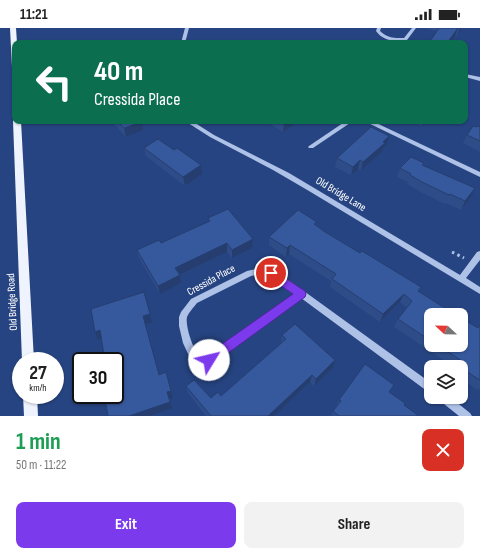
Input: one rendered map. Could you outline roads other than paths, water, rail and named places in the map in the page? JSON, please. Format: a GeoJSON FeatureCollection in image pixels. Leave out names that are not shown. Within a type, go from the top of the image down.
{"type":"FeatureCollection","features":[{"type":"Feature","properties":{"kind":"main road"},"geometry":{"type":"LineString","coordinates":[[13,28],[14,40]]}},
{"type":"Feature","properties":{"kind":"main road","name":"Old Bridge Road"},"geometry":{"type":"LineString","coordinates":[[17,124],[28,352]]}},
{"type":"Feature","properties":{"kind":"main road"},"geometry":{"type":"LineString","coordinates":[[30,404],[31,416]]}},
{"type":"Feature","properties":{"kind":"street"},"geometry":{"type":"LineString","coordinates":[[184,40],[187,28]]}},
{"type":"Feature","properties":{"kind":"street"},"geometry":{"type":"LineString","coordinates":[[379,28],[378,31],[384,37],[399,40],[405,39],[414,28]]}},
{"type":"Feature","properties":{"kind":"street"},"geometry":{"type":"LineString","coordinates":[[468,76],[480,80]]}},
{"type":"Feature","properties":{"kind":"street","name":"Old Bridge Lane"},"geometry":{"type":"LineString","coordinates":[[193,124],[205,132],[265,162],[329,199],[480,291]]}},
{"type":"Feature","properties":{"kind":"street"},"geometry":{"type":"LineString","coordinates":[[311,147],[346,124]]}},
{"type":"Feature","properties":{"kind":"street"},"geometry":{"type":"LineString","coordinates":[[373,124],[480,175]]}},
{"type":"Feature","properties":{"kind":"street"},"geometry":{"type":"LineString","coordinates":[[461,279],[480,254]]}},
{"type":"Feature","properties":{"kind":"street","name":"Cressida Place"},"geometry":{"type":"LineString","coordinates":[[301,294],[209,360],[201,361],[194,356],[183,328],[183,317],[188,308],[194,301],[250,273],[260,271],[271,273],[280,278],[424,384]]}},
{"type":"Feature","properties":{"kind":"street"},"geometry":{"type":"LineString","coordinates":[[452,404],[468,416]]}}]}
